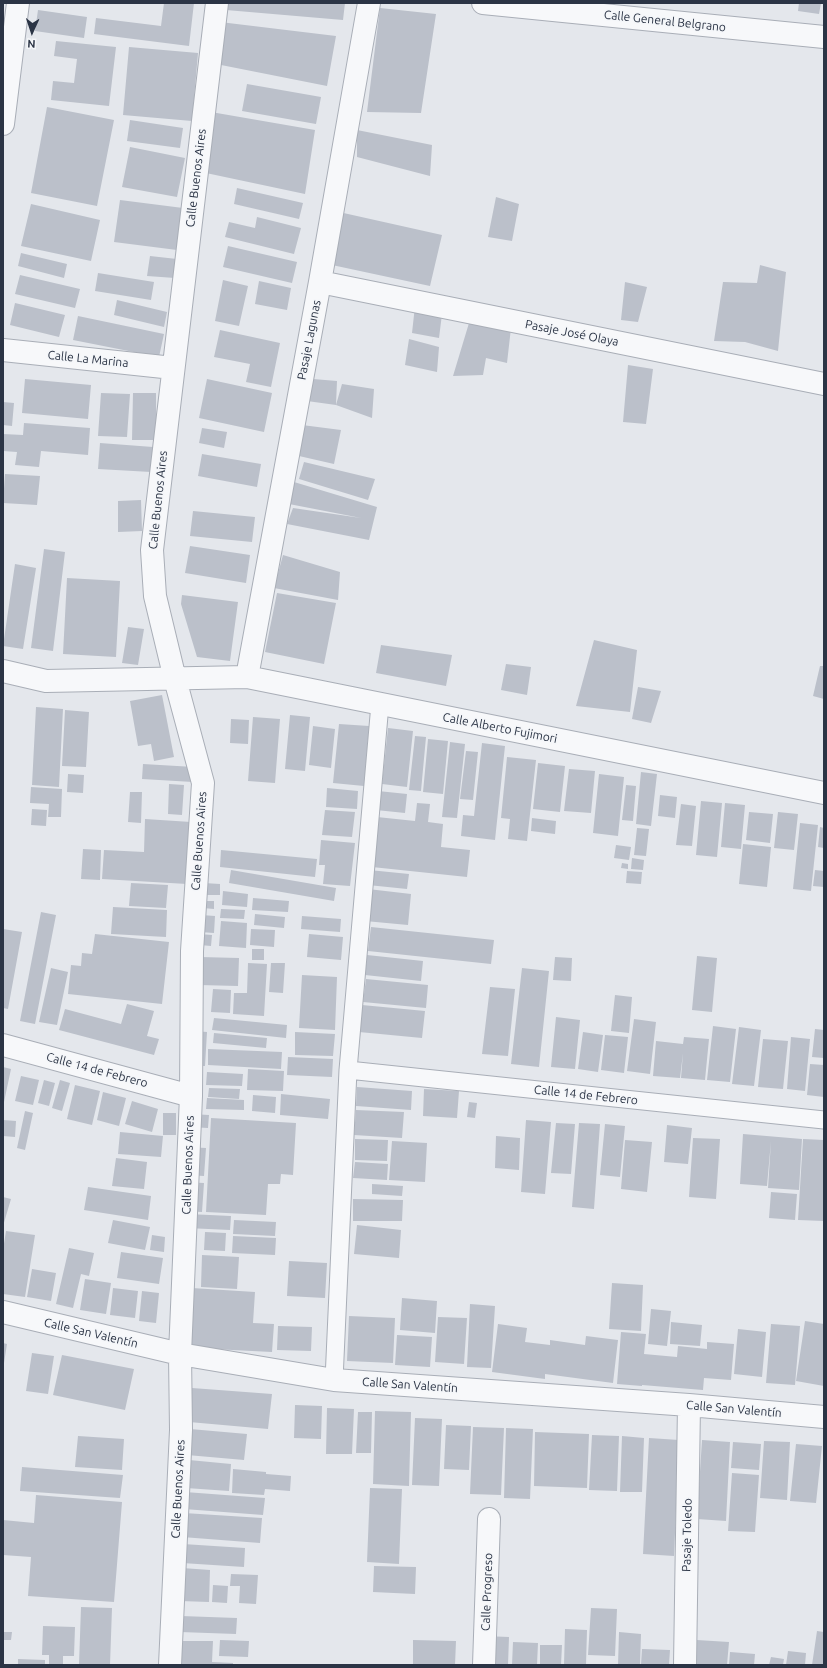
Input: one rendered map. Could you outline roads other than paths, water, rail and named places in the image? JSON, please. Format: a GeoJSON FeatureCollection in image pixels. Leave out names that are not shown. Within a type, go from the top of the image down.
{"type":"FeatureCollection","features":[{"type":"Feature","properties":{"kind":"street"},"geometry":{"type":"LineString","coordinates":[[3,124],[18,3]]}},
{"type":"Feature","properties":{"kind":"street","name":"Calle Buenos Aires"},"geometry":{"type":"LineString","coordinates":[[170,1665],[181,1430],[180,1354],[191,1096],[192,951],[203,783],[155,596],[152,550],[217,3]]}},
{"type":"Feature","properties":{"kind":"street","name":"Pasaje Lagunas"},"geometry":{"type":"LineString","coordinates":[[247,677],[320,282],[369,3]]}},
{"type":"Feature","properties":{"kind":"street","name":"Calle General Belgrano"},"geometry":{"type":"LineString","coordinates":[[483,3],[824,36]]}},
{"type":"Feature","properties":{"kind":"street","name":"Pasaje José Olaya"},"geometry":{"type":"LineString","coordinates":[[320,282],[824,384]]}},
{"type":"Feature","properties":{"kind":"street","name":"Calle La Marina"},"geometry":{"type":"LineString","coordinates":[[3,350],[173,368]]}},
{"type":"Feature","properties":{"kind":"street","name":"Calle Alberto Fujimori"},"geometry":{"type":"LineString","coordinates":[[3,672],[46,681],[247,677],[824,793]]}},
{"type":"Feature","properties":{"kind":"street","name":"Calle 14 de Febrero"},"geometry":{"type":"LineString","coordinates":[[3,1045],[191,1096]]}},
{"type":"Feature","properties":{"kind":"street","name":"Calle San Valentín"},"geometry":{"type":"LineString","coordinates":[[3,1312],[180,1354],[334,1380],[689,1405],[824,1418]]}},
{"type":"Feature","properties":{"kind":"street","name":"Pasaje Toledo"},"geometry":{"type":"LineString","coordinates":[[685,1665],[689,1405]]}},
{"type":"Feature","properties":{"kind":"street","name":"Calle Progreso"},"geometry":{"type":"LineString","coordinates":[[484,1665],[489,1520]]}},
{"type":"Feature","properties":{"kind":"lane"},"geometry":{"type":"LineString","coordinates":[[334,1380],[348,1070],[380,704]]}},
{"type":"Feature","properties":{"kind":"lane","name":"Calle 14 de Febrero"},"geometry":{"type":"LineString","coordinates":[[348,1070],[824,1120]]}}]}
